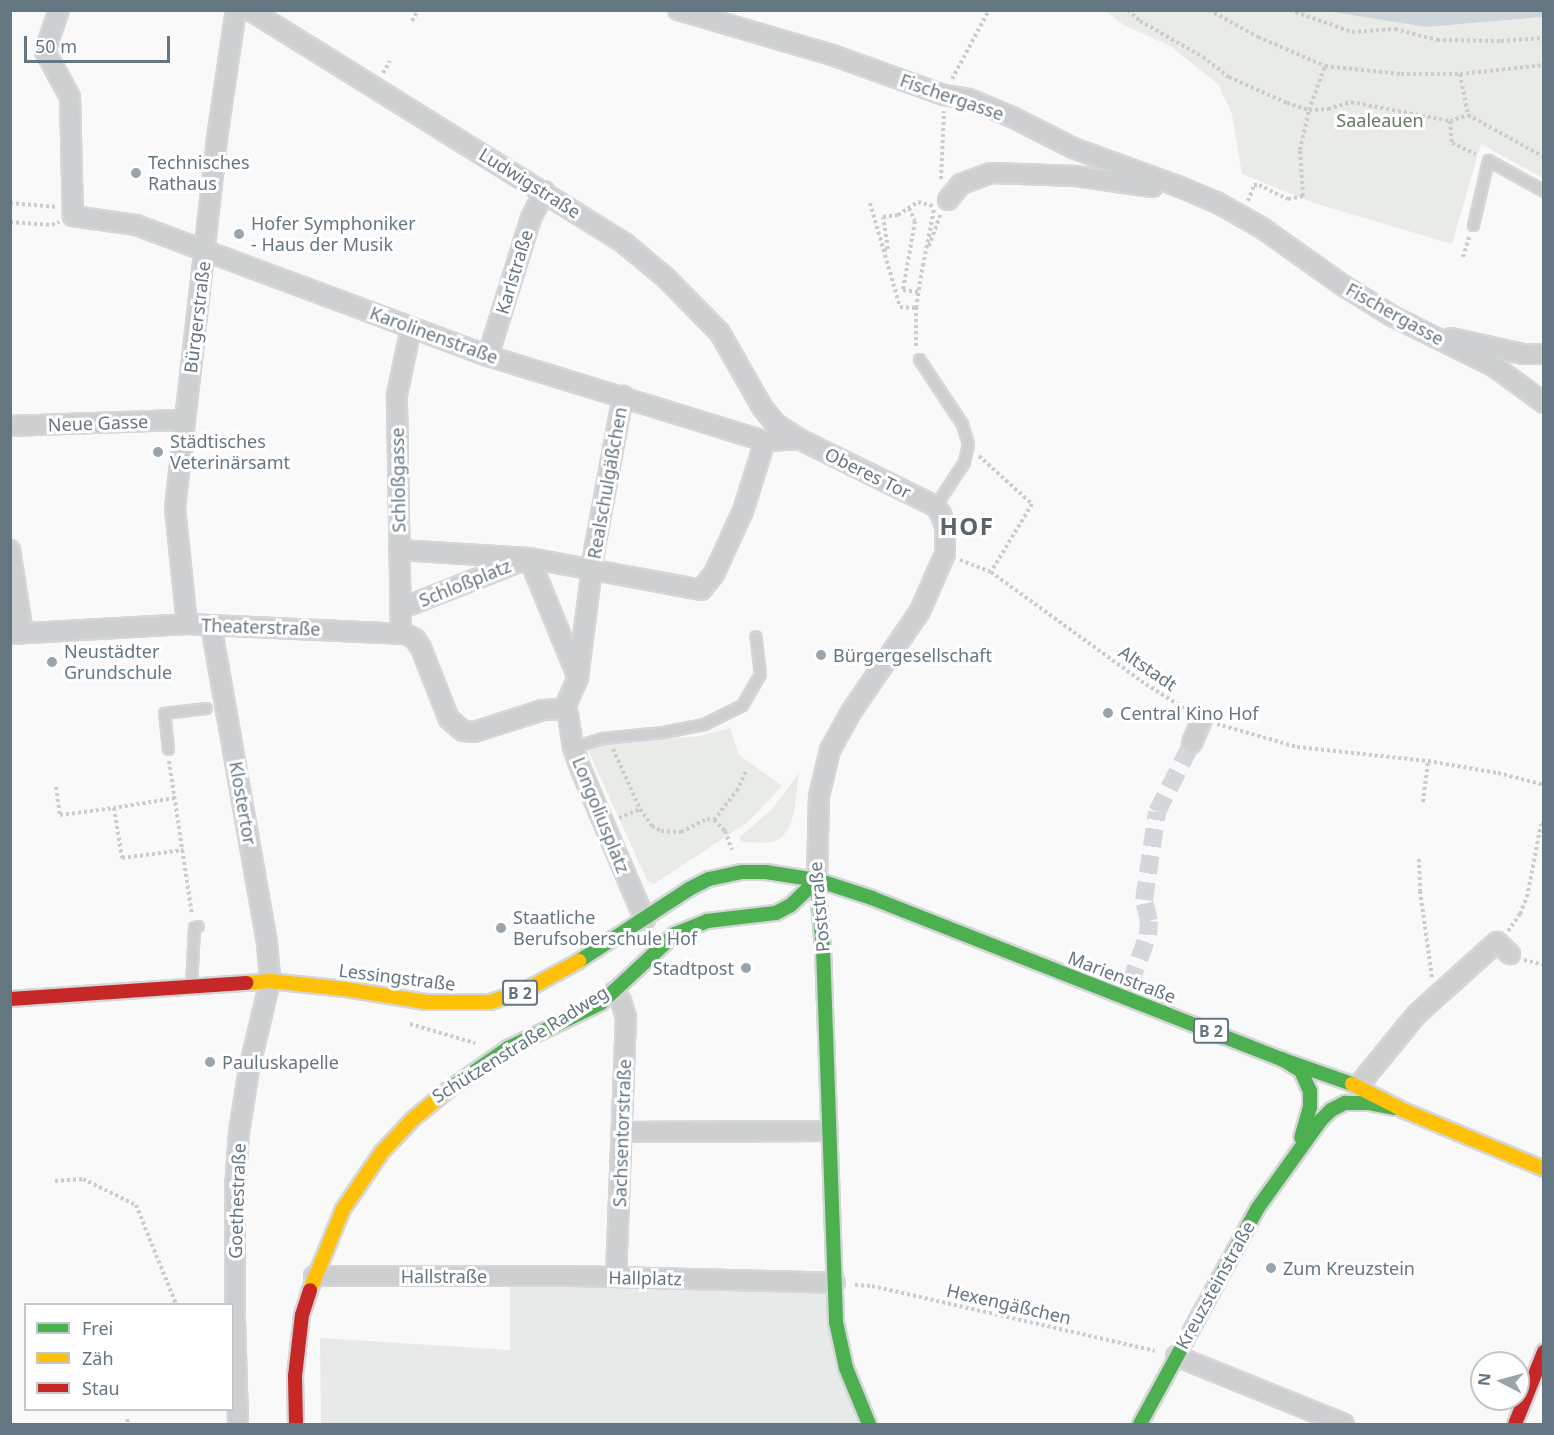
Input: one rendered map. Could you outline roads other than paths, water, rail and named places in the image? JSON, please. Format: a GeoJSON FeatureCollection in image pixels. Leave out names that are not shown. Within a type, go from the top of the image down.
{"type":"FeatureCollection","features":[{"type":"Feature","properties":{"kind":"main road","name":"Lessingstraße"},"geometry":{"type":"LineString","coordinates":[[10,999],[270,981],[345,988],[426,1002],[490,1002],[524,991],[645,920],[689,889],[709,879],[766,872],[817,880]]}},
{"type":"Feature","properties":{"kind":"main road"},"geometry":{"type":"LineString","coordinates":[[296,1425],[295,1376],[303,1315],[326,1242],[357,1185],[382,1152],[413,1119],[472,1071],[508,1048],[588,1011],[614,992],[675,934],[707,921],[776,913],[791,905],[817,880]]}},
{"type":"Feature","properties":{"kind":"main road","name":"Marienstraße"},"geometry":{"type":"LineString","coordinates":[[817,880],[1127,991],[1356,1094],[1405,1111],[1544,1168]]}},
{"type":"Feature","properties":{"kind":"main road","name":"Poststraße"},"geometry":{"type":"LineString","coordinates":[[817,880],[824,948],[828,1131],[836,1323],[841,1349],[869,1425]]}},
{"type":"Feature","properties":{"kind":"main road"},"geometry":{"type":"LineString","coordinates":[[1281,1059],[1301,1071],[1307,1082],[1330,1092],[1356,1094]]}},
{"type":"Feature","properties":{"kind":"main road","name":"Kreuzsteinstraße"},"geometry":{"type":"LineString","coordinates":[[1297,1149],[1310,1107],[1307,1082]]}},
{"type":"Feature","properties":{"kind":"main road","name":"Kreuzsteinstraße"},"geometry":{"type":"LineString","coordinates":[[1140,1425],[1257,1209],[1297,1149],[1330,1110],[1356,1094]]}},
{"type":"Feature","properties":{"kind":"main road"},"geometry":{"type":"LineString","coordinates":[[1515,1425],[1544,1352]]}},
{"type":"Feature","properties":{"kind":"street","name":"Karolinenstraße"},"geometry":{"type":"LineString","coordinates":[[59,10],[45,51],[70,97],[73,216],[136,225],[488,356],[765,441],[800,439]]}},
{"type":"Feature","properties":{"kind":"street","name":"Bürgerstraße"},"geometry":{"type":"LineString","coordinates":[[187,624],[175,508],[226,67],[236,10]]}},
{"type":"Feature","properties":{"kind":"street","name":"Ludwigstraße"},"geometry":{"type":"LineString","coordinates":[[250,10],[545,191],[624,243],[666,278],[702,314],[733,352],[762,407]]}},
{"type":"Feature","properties":{"kind":"street","name":"Fischergasse"},"geometry":{"type":"LineString","coordinates":[[678,10],[832,55],[945,95],[969,99],[1012,117],[1073,148],[1218,203],[1262,228],[1362,298],[1496,367],[1544,403]]}},
{"type":"Feature","properties":{"kind":"street","name":"Fischergasse"},"geometry":{"type":"LineString","coordinates":[[943,203],[969,179],[1003,173],[1076,176],[1118,181],[1218,203]]}},
{"type":"Feature","properties":{"kind":"street","name":"Karlstraße"},"geometry":{"type":"LineString","coordinates":[[488,356],[531,218],[545,191]]}},
{"type":"Feature","properties":{"kind":"street","name":"Schloßgasse"},"geometry":{"type":"LineString","coordinates":[[401,633],[397,395],[411,328]]}},
{"type":"Feature","properties":{"kind":"street"},"geometry":{"type":"LineString","coordinates":[[1426,332],[1523,354],[1544,354]]}},
{"type":"Feature","properties":{"kind":"street","name":"Realschulgäßchen"},"geometry":{"type":"LineString","coordinates":[[592,570],[623,396]]}},
{"type":"Feature","properties":{"kind":"street","name":"Oberes Tor"},"geometry":{"type":"LineString","coordinates":[[762,407],[777,424],[800,439],[935,506]]}},
{"type":"Feature","properties":{"kind":"street","name":"Neue Gasse"},"geometry":{"type":"LineString","coordinates":[[10,426],[185,420]]}},
{"type":"Feature","properties":{"kind":"street","name":"Schloßplatz"},"geometry":{"type":"LineString","coordinates":[[399,550],[529,558],[701,590],[714,574],[743,511],[765,441]]}},
{"type":"Feature","properties":{"kind":"street","name":"Poststraße"},"geometry":{"type":"LineString","coordinates":[[817,880],[815,854],[819,796],[830,750],[845,721],[920,611],[945,554],[945,527],[935,506]]}},
{"type":"Feature","properties":{"kind":"street"},"geometry":{"type":"LineString","coordinates":[[10,550],[17,634]]}},
{"type":"Feature","properties":{"kind":"street","name":"Schloßplatz"},"geometry":{"type":"LineString","coordinates":[[400,609],[529,558]]}},
{"type":"Feature","properties":{"kind":"street","name":"Schloßplatz"},"geometry":{"type":"LineString","coordinates":[[529,558],[578,677]]}},
{"type":"Feature","properties":{"kind":"street"},"geometry":{"type":"LineString","coordinates":[[401,633],[410,635],[421,648],[445,711],[454,725],[463,731],[474,732],[543,710],[564,709],[578,677],[592,570]]}},
{"type":"Feature","properties":{"kind":"street","name":"Theaterstraße"},"geometry":{"type":"LineString","coordinates":[[17,634],[187,624],[401,633]]}},
{"type":"Feature","properties":{"kind":"street","name":"Klostertor"},"geometry":{"type":"LineString","coordinates":[[211,625],[267,943],[270,981]]}},
{"type":"Feature","properties":{"kind":"street","name":"Longoliusplatz"},"geometry":{"type":"LineString","coordinates":[[564,709],[568,715],[573,747],[645,920]]}},
{"type":"Feature","properties":{"kind":"street"},"geometry":{"type":"LineString","coordinates":[[1192,744],[1203,719]]}},
{"type":"Feature","properties":{"kind":"street","name":"Kreuzsteinstraße"},"geometry":{"type":"LineString","coordinates":[[1356,1094],[1417,1014],[1435,997],[1503,948]]}},
{"type":"Feature","properties":{"kind":"street","name":"Goethestraße"},"geometry":{"type":"LineString","coordinates":[[238,1425],[235,1249],[239,1132],[249,1069],[270,981]]}},
{"type":"Feature","properties":{"kind":"street","name":"Sachsentorstraße"},"geometry":{"type":"LineString","coordinates":[[614,992],[621,1001],[626,1017],[624,1132],[616,1277]]}},
{"type":"Feature","properties":{"kind":"street"},"geometry":{"type":"LineString","coordinates":[[624,1132],[828,1131]]}},
{"type":"Feature","properties":{"kind":"street","name":"Hallstraße"},"geometry":{"type":"LineString","coordinates":[[314,1276],[574,1276]]}},
{"type":"Feature","properties":{"kind":"street","name":"Hallplatz"},"geometry":{"type":"LineString","coordinates":[[574,1276],[835,1283]]}},
{"type":"Feature","properties":{"kind":"street"},"geometry":{"type":"LineString","coordinates":[[1176,1356],[1344,1425]]}},
{"type":"Feature","properties":{"kind":"lane"},"geometry":{"type":"LineString","coordinates":[[1473,225],[1488,160],[1544,191]]}},
{"type":"Feature","properties":{"kind":"lane"},"geometry":{"type":"LineString","coordinates":[[919,359],[966,431],[968,451],[964,462],[935,506]]}},
{"type":"Feature","properties":{"kind":"lane"},"geometry":{"type":"LineString","coordinates":[[573,747],[609,737],[663,732],[704,724],[742,705],[760,674],[755,636]]}},
{"type":"Feature","properties":{"kind":"lane"},"geometry":{"type":"LineString","coordinates":[[168,749],[164,713],[206,708]]}},
{"type":"Feature","properties":{"kind":"lane"},"geometry":{"type":"LineString","coordinates":[[191,987],[196,927]]}},
{"type":"Feature","properties":{"kind":"tunnel"},"geometry":{"type":"LineString","coordinates":[[1130,984],[1148,935],[1149,921],[1144,900],[1157,812],[1192,743]]}},
{"type":"Feature","properties":{"kind":"place","name":"Technisches Rathaus"},"geometry":{"type":"Point","coordinates":[136,173]}},
{"type":"Feature","properties":{"kind":"place","name":"Hofer Symphoniker - Haus der Musik"},"geometry":{"type":"Point","coordinates":[239,234]}},
{"type":"Feature","properties":{"kind":"place","name":"Städtisches Veterinärsamt"},"geometry":{"type":"Point","coordinates":[158,452]}},
{"type":"Feature","properties":{"kind":"place","name":"Bürgergesellschaft"},"geometry":{"type":"Point","coordinates":[821,655]}},
{"type":"Feature","properties":{"kind":"place","name":"Neustädter Grundschule"},"geometry":{"type":"Point","coordinates":[52,662]}},
{"type":"Feature","properties":{"kind":"place","name":"Central Kino Hof"},"geometry":{"type":"Point","coordinates":[1108,713]}},
{"type":"Feature","properties":{"kind":"place","name":"Staatliche Berufsoberschule Hof"},"geometry":{"type":"Point","coordinates":[501,928]}},
{"type":"Feature","properties":{"kind":"place","name":"Stadtpost"},"geometry":{"type":"Point","coordinates":[746,968]}},
{"type":"Feature","properties":{"kind":"place","name":"Pauluskapelle"},"geometry":{"type":"Point","coordinates":[210,1062]}},
{"type":"Feature","properties":{"kind":"place","name":"Zum Kreuzstein"},"geometry":{"type":"Point","coordinates":[1271,1268]}},
{"type":"Feature","properties":{"kind":"district","name":"HOF"},"geometry":{"type":"Point","coordinates":[967,526]}},
{"type":"Feature","properties":{"kind":"park label","name":"Saaleauen"},"geometry":{"type":"Point","coordinates":[1380,120]}}]}
